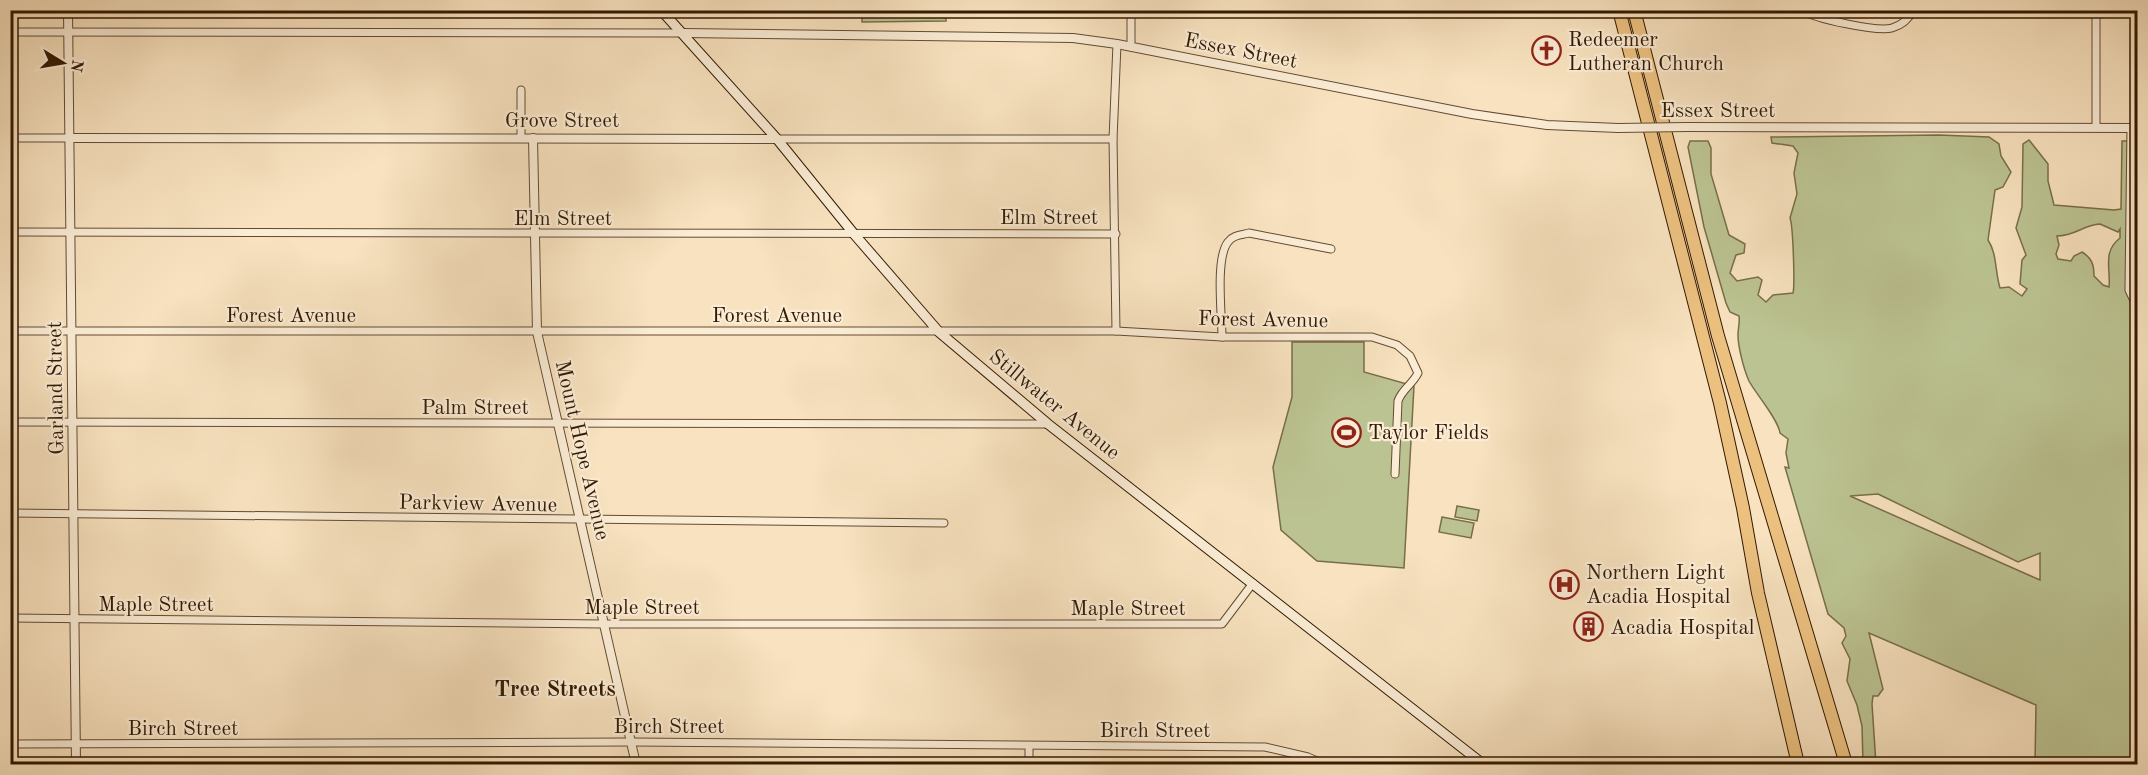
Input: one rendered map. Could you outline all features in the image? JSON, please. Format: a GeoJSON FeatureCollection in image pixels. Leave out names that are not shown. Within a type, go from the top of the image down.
{"type":"FeatureCollection","features":[{"type":"Feature","properties":{"kind":"highway"},"geometry":{"type":"LineString","coordinates":[[1619,10],[1720,403],[1743,508],[1758,593],[1798,765]]}},
{"type":"Feature","properties":{"kind":"highway"},"geometry":{"type":"LineString","coordinates":[[1634,10],[1718,336],[1846,765]]}},
{"type":"Feature","properties":{"kind":"main road","name":"Stillwater Avenue"},"geometry":{"type":"LineString","coordinates":[[661,10],[777,139],[854,234],[939,332],[1048,424],[1484,765]]}},
{"type":"Feature","properties":{"kind":"street","name":"Garland Street"},"geometry":{"type":"LineString","coordinates":[[68,10],[76,765]]}},
{"type":"Feature","properties":{"kind":"street"},"geometry":{"type":"LineString","coordinates":[[1131,10],[1131,47]]}},
{"type":"Feature","properties":{"kind":"street"},"geometry":{"type":"LineString","coordinates":[[1802,10],[1810,16],[1828,21],[1889,29],[1901,24],[1913,10]]}},
{"type":"Feature","properties":{"kind":"street"},"geometry":{"type":"LineString","coordinates":[[2096,10],[2096,127]]}},
{"type":"Feature","properties":{"kind":"street","name":"Essex Street"},"geometry":{"type":"LineString","coordinates":[[10,32],[683,33],[1073,38],[1117,44],[1472,114],[1547,125],[1618,128],[2134,128]]}},
{"type":"Feature","properties":{"kind":"street"},"geometry":{"type":"LineString","coordinates":[[1116,331],[1113,139],[1117,44]]}},
{"type":"Feature","properties":{"kind":"street"},"geometry":{"type":"LineString","coordinates":[[521,90],[521,138]]}},
{"type":"Feature","properties":{"kind":"street"},"geometry":{"type":"LineString","coordinates":[[2134,128],[2129,290],[2138,309]]}},
{"type":"Feature","properties":{"kind":"street","name":"Grove Street"},"geometry":{"type":"LineString","coordinates":[[10,138],[1113,139]]}},
{"type":"Feature","properties":{"kind":"street","name":"Mount Hope Avenue"},"geometry":{"type":"LineString","coordinates":[[532,138],[537,332],[582,520],[636,765]]}},
{"type":"Feature","properties":{"kind":"street","name":"Elm Street"},"geometry":{"type":"LineString","coordinates":[[10,232],[534,235],[1116,234]]}},
{"type":"Feature","properties":{"kind":"street"},"geometry":{"type":"LineString","coordinates":[[1222,337],[1222,256],[1227,243],[1236,236],[1249,233],[1331,249]]}},
{"type":"Feature","properties":{"kind":"street","name":"Forest Avenue"},"geometry":{"type":"LineString","coordinates":[[10,331],[1116,331],[1222,337],[1372,337],[1397,345],[1410,356],[1418,373],[1414,382],[1402,391],[1398,401],[1395,474]]}},
{"type":"Feature","properties":{"kind":"street","name":"Palm Street"},"geometry":{"type":"LineString","coordinates":[[10,422],[74,424],[1048,424]]}},
{"type":"Feature","properties":{"kind":"street","name":"Parkview Avenue"},"geometry":{"type":"LineString","coordinates":[[10,513],[944,523]]}},
{"type":"Feature","properties":{"kind":"street","name":"Maple Street"},"geometry":{"type":"LineString","coordinates":[[10,618],[604,624],[1222,624],[1253,583]]}},
{"type":"Feature","properties":{"kind":"street","name":"Birch Street"},"geometry":{"type":"LineString","coordinates":[[10,744],[630,742],[1029,747],[1265,747],[1308,757],[1324,765]]}},
{"type":"Feature","properties":{"kind":"street"},"geometry":{"type":"LineString","coordinates":[[1029,747],[1029,765]]}},
{"type":"Feature","properties":{"kind":"street"},"geometry":{"type":"LineString","coordinates":[[1467,765],[1474,756]]}},
{"type":"Feature","properties":{"kind":"green space"},"geometry":{"type":"Polygon","coordinates":[[[862,11],[946,11],[946,21],[862,22],[862,11]]]}},
{"type":"Feature","properties":{"kind":"green space"},"geometry":{"type":"Polygon","coordinates":[[[1939,135],[1989,137],[1999,144],[2001,156],[2011,172],[2003,187],[1995,190],[1988,240],[1993,251],[2000,288],[2009,287],[2022,296],[2027,289],[2020,284],[2022,260],[2026,255],[2016,228],[2022,207],[2023,144],[2029,140],[2048,164],[2048,181],[2054,205],[2114,210],[2121,209],[2122,141],[2137,141],[2137,764],[2035,764],[2036,705],[1869,633],[1883,689],[1878,696],[1873,696],[1872,704],[1876,764],[1863,764],[1862,726],[1857,705],[1847,681],[1850,659],[1842,643],[1846,636],[1844,628],[1828,614],[1785,467],[1789,468],[1786,453],[1788,439],[1780,433],[1745,371],[1738,340],[1739,316],[1730,312],[1726,303],[1704,227],[1688,147],[1690,141],[1708,141],[1711,148],[1711,174],[1729,235],[1745,244],[1744,253],[1736,255],[1730,273],[1737,281],[1758,277],[1762,280],[1758,295],[1766,302],[1773,295],[1793,293],[1790,218],[1797,194],[1794,173],[1798,153],[1793,146],[1772,143],[1771,137],[1939,135]],[[2100,224],[2057,236],[2059,245],[2056,254],[2058,259],[2071,261],[2074,256],[2082,252],[2092,262],[2094,276],[2103,285],[2109,287],[2109,255],[2114,243],[2120,238],[2120,229],[2118,232],[2100,224]],[[1878,494],[1850,496],[2040,580],[2040,553],[2018,562],[1878,494]]]}},
{"type":"Feature","properties":{"kind":"green space","name":"Taylor Fields"},"geometry":{"type":"Polygon","coordinates":[[[1292,342],[1364,342],[1364,372],[1414,386],[1404,568],[1317,561],[1281,530],[1273,467],[1292,397],[1292,342]]]}},
{"type":"Feature","properties":{"kind":"green space"},"geometry":{"type":"Polygon","coordinates":[[[1457,506],[1479,510],[1477,521],[1455,517],[1457,506]]]}},
{"type":"Feature","properties":{"kind":"green space"},"geometry":{"type":"Polygon","coordinates":[[[1442,517],[1474,523],[1471,538],[1439,532],[1442,517]]]}},
{"type":"Feature","properties":{"kind":"place","name":"Redeemer Lutheran Church"},"geometry":{"type":"Point","coordinates":[1547,51]}},
{"type":"Feature","properties":{"kind":"place","name":"Taylor Fields"},"geometry":{"type":"Point","coordinates":[1347,432]}},
{"type":"Feature","properties":{"kind":"place","name":"Northern Light Acadia Hospital"},"geometry":{"type":"Point","coordinates":[1565,584]}},
{"type":"Feature","properties":{"kind":"place","name":"Acadia Hospital"},"geometry":{"type":"Point","coordinates":[1589,627]}},
{"type":"Feature","properties":{"kind":"district","name":"Tree Streets"},"geometry":{"type":"Point","coordinates":[555,688]}}]}
